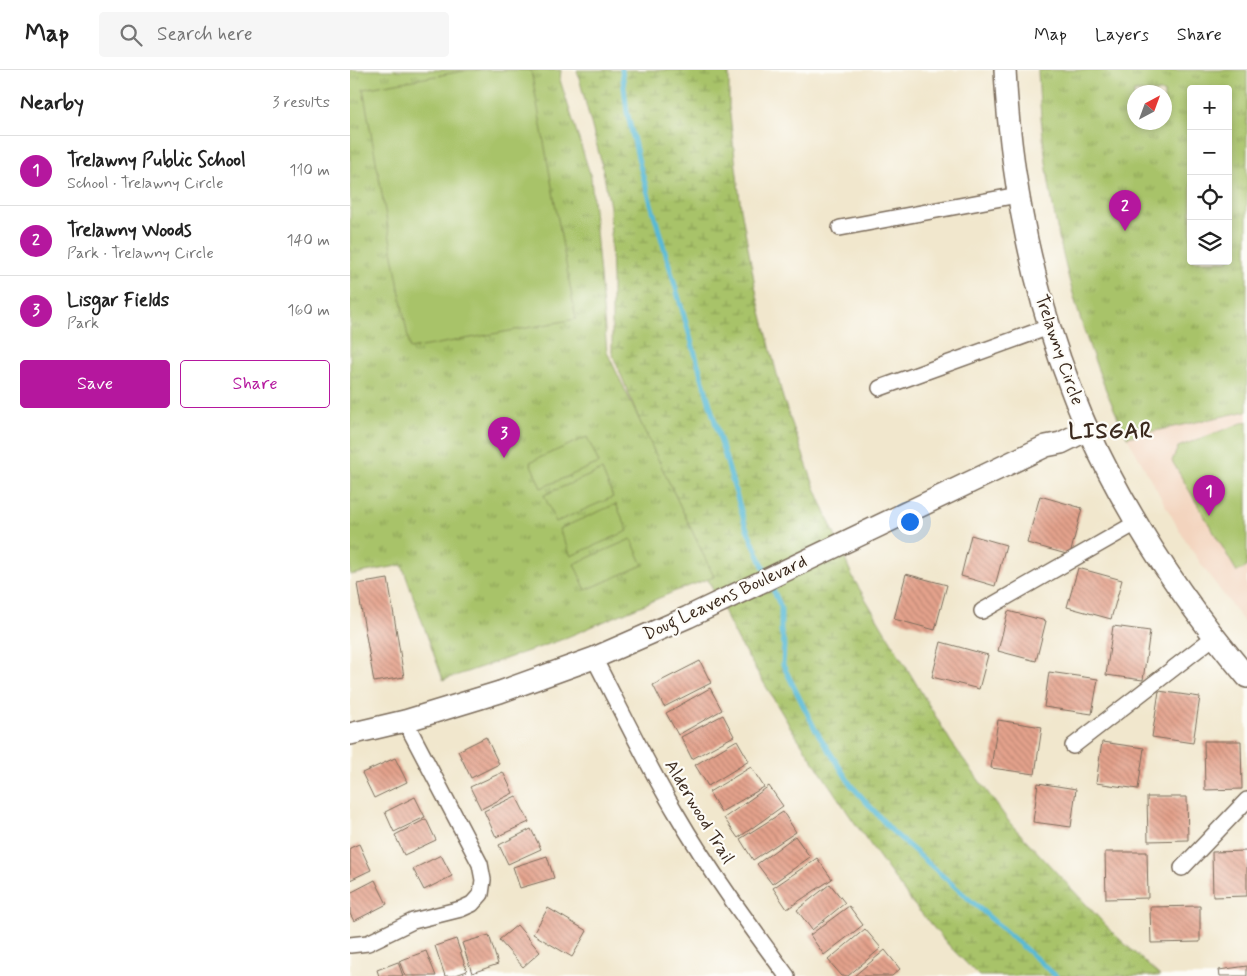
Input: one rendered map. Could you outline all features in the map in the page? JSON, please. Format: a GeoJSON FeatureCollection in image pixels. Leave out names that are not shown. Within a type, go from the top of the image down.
{"type":"FeatureCollection","features":[{"type":"Feature","properties":{"kind":"street","name":"Trelawny Circle"},"geometry":{"type":"LineString","coordinates":[[1005,70],[1009,133],[1018,195],[1034,270],[1049,327],[1072,391],[1088,430],[1136,523],[1175,584],[1247,678]]}},
{"type":"Feature","properties":{"kind":"street"},"geometry":{"type":"LineString","coordinates":[[840,228],[1018,195]]}},
{"type":"Feature","properties":{"kind":"street"},"geometry":{"type":"LineString","coordinates":[[880,388],[1049,327]]}},
{"type":"Feature","properties":{"kind":"street","name":"Doug Leavens Boulevard"},"geometry":{"type":"LineString","coordinates":[[350,734],[405,720],[534,680],[594,658],[680,621],[1046,446],[1061,443],[1088,430]]}},
{"type":"Feature","properties":{"kind":"street"},"geometry":{"type":"LineString","coordinates":[[982,611],[1136,523]]}},
{"type":"Feature","properties":{"kind":"street"},"geometry":{"type":"LineString","coordinates":[[1073,746],[1214,637]]}},
{"type":"Feature","properties":{"kind":"street","name":"Alderwood Trail"},"geometry":{"type":"LineString","coordinates":[[594,658],[632,735],[675,813],[749,925],[788,976]]}},
{"type":"Feature","properties":{"kind":"street"},"geometry":{"type":"LineString","coordinates":[[350,945],[368,943],[413,921],[461,909],[472,904],[481,894],[483,880],[480,864],[405,720]]}},
{"type":"Feature","properties":{"kind":"street"},"geometry":{"type":"LineString","coordinates":[[1182,868],[1247,800]]}},
{"type":"Feature","properties":{"kind":"shaded area"},"geometry":{"type":"Polygon","coordinates":[[[1247,411],[1247,626],[1203,567],[1181,533],[1127,437],[1247,411]]]}},
{"type":"Feature","properties":{"kind":"green space"},"geometry":{"type":"Polygon","coordinates":[[[350,70],[561,70],[560,80],[591,177],[607,352],[714,577],[678,590],[558,641],[443,680],[402,565],[350,575],[350,70]]]}},
{"type":"Feature","properties":{"kind":"green space"},"geometry":{"type":"Polygon","coordinates":[[[469,70],[531,70],[576,319],[410,349],[363,89],[469,70]]]}},
{"type":"Feature","properties":{"kind":"green space"},"geometry":{"type":"Polygon","coordinates":[[[577,70],[729,70],[729,107],[741,209],[757,296],[783,398],[815,488],[853,578],[951,742],[1010,823],[1114,934],[1160,976],[979,976],[951,948],[910,900],[852,819],[791,728],[738,640],[690,544],[612,353],[610,207],[602,165],[577,70]]]}},
{"type":"Feature","properties":{"kind":"green space"},"geometry":{"type":"Polygon","coordinates":[[[1038,70],[1247,70],[1247,411],[1127,437],[1091,350],[1076,304],[1064,258],[1046,164],[1038,70]]]}},
{"type":"Feature","properties":{"kind":"green space"},"geometry":{"type":"Polygon","coordinates":[[[1247,421],[1247,567],[1237,572],[1172,461],[1178,447],[1247,421]]]}},
{"type":"Feature","properties":{"kind":"green space"},"geometry":{"type":"Polygon","coordinates":[[[587,437],[599,463],[541,488],[530,462],[587,437]]]}},
{"type":"Feature","properties":{"kind":"green space"},"geometry":{"type":"Polygon","coordinates":[[[602,470],[613,497],[556,522],[544,495],[602,470]]]}},
{"type":"Feature","properties":{"kind":"green space"},"geometry":{"type":"Polygon","coordinates":[[[616,504],[628,531],[571,556],[559,529],[616,504]]]}},
{"type":"Feature","properties":{"kind":"green space"},"geometry":{"type":"Polygon","coordinates":[[[631,539],[643,565],[586,590],[574,564],[631,539]]]}},
{"type":"Feature","properties":{"kind":"building"},"geometry":{"type":"Polygon","coordinates":[[[1040,496],[1082,508],[1070,555],[1027,543],[1040,496]]]}},
{"type":"Feature","properties":{"kind":"building"},"geometry":{"type":"Polygon","coordinates":[[[971,535],[1006,545],[995,586],[961,576],[971,535]]]}},
{"type":"Feature","properties":{"kind":"building"},"geometry":{"type":"Polygon","coordinates":[[[1078,568],[1122,580],[1111,619],[1067,607],[1078,568]]]}},
{"type":"Feature","properties":{"kind":"building"},"geometry":{"type":"Polygon","coordinates":[[[906,574],[947,585],[935,630],[894,619],[906,574]]]}},
{"type":"Feature","properties":{"kind":"building"},"geometry":{"type":"Polygon","coordinates":[[[388,579],[404,677],[374,682],[357,584],[388,579]]]}},
{"type":"Feature","properties":{"kind":"building"},"geometry":{"type":"Polygon","coordinates":[[[1008,611],[1046,621],[1036,661],[998,651],[1008,611]]]}},
{"type":"Feature","properties":{"kind":"building"},"geometry":{"type":"Polygon","coordinates":[[[1113,626],[1150,631],[1143,680],[1106,675],[1113,626]]]}},
{"type":"Feature","properties":{"kind":"building"},"geometry":{"type":"Polygon","coordinates":[[[941,642],[988,655],[979,689],[932,677],[941,642]]]}},
{"type":"Feature","properties":{"kind":"building"},"geometry":{"type":"Polygon","coordinates":[[[700,661],[711,683],[664,707],[653,685],[700,661]]]}},
{"type":"Feature","properties":{"kind":"building"},"geometry":{"type":"Polygon","coordinates":[[[1049,672],[1098,679],[1092,714],[1044,707],[1049,672]]]}},
{"type":"Feature","properties":{"kind":"building"},"geometry":{"type":"Polygon","coordinates":[[[710,688],[722,710],[678,735],[666,713],[710,688]]]}},
{"type":"Feature","properties":{"kind":"building"},"geometry":{"type":"Polygon","coordinates":[[[1159,691],[1200,697],[1193,743],[1152,737],[1159,691]]]}},
{"type":"Feature","properties":{"kind":"building"},"geometry":{"type":"Polygon","coordinates":[[[723,715],[734,736],[692,759],[681,737],[723,715]]]}},
{"type":"Feature","properties":{"kind":"building"},"geometry":{"type":"Polygon","coordinates":[[[998,720],[1042,727],[1035,774],[991,768],[998,720]]]}},
{"type":"Feature","properties":{"kind":"building"},"geometry":{"type":"Polygon","coordinates":[[[486,737],[499,764],[471,778],[458,751],[486,737]]]}},
{"type":"Feature","properties":{"kind":"building"},"geometry":{"type":"Polygon","coordinates":[[[737,740],[749,761],[708,786],[695,765],[737,740]]]}},
{"type":"Feature","properties":{"kind":"building"},"geometry":{"type":"Polygon","coordinates":[[[1204,741],[1241,741],[1242,789],[1205,790],[1204,741]]]}},
{"type":"Feature","properties":{"kind":"building"},"geometry":{"type":"Polygon","coordinates":[[[1102,742],[1144,748],[1138,789],[1096,783],[1102,742]]]}},
{"type":"Feature","properties":{"kind":"building"},"geometry":{"type":"Polygon","coordinates":[[[395,758],[407,782],[374,798],[362,773],[395,758]]]}},
{"type":"Feature","properties":{"kind":"building"},"geometry":{"type":"Polygon","coordinates":[[[751,767],[764,787],[721,812],[709,792],[751,767]]]}},
{"type":"Feature","properties":{"kind":"building"},"geometry":{"type":"Polygon","coordinates":[[[503,772],[513,793],[481,809],[470,787],[503,772]]]}},
{"type":"Feature","properties":{"kind":"building"},"geometry":{"type":"Polygon","coordinates":[[[1038,783],[1076,789],[1071,827],[1033,822],[1038,783]]]}},
{"type":"Feature","properties":{"kind":"building"},"geometry":{"type":"Polygon","coordinates":[[[769,786],[783,806],[738,838],[724,818],[769,786]]]}},
{"type":"Feature","properties":{"kind":"building"},"geometry":{"type":"Polygon","coordinates":[[[516,796],[529,822],[496,837],[484,811],[516,796]]]}},
{"type":"Feature","properties":{"kind":"building"},"geometry":{"type":"Polygon","coordinates":[[[415,797],[425,817],[394,832],[385,812],[415,797]]]}},
{"type":"Feature","properties":{"kind":"building"},"geometry":{"type":"Polygon","coordinates":[[[1147,797],[1187,797],[1188,840],[1148,841],[1147,797]]]}},
{"type":"Feature","properties":{"kind":"building"},"geometry":{"type":"Polygon","coordinates":[[[783,812],[796,832],[753,860],[740,839],[783,812]]]}},
{"type":"Feature","properties":{"kind":"building"},"geometry":{"type":"Polygon","coordinates":[[[426,819],[436,840],[404,855],[395,835],[426,819]]]}},
{"type":"Feature","properties":{"kind":"building"},"geometry":{"type":"Polygon","coordinates":[[[531,829],[541,849],[508,864],[499,845],[531,829]]]}},
{"type":"Feature","properties":{"kind":"building"},"geometry":{"type":"Polygon","coordinates":[[[795,836],[810,857],[772,884],[757,864],[795,836]]]}},
{"type":"Feature","properties":{"kind":"building"},"geometry":{"type":"Polygon","coordinates":[[[359,844],[371,870],[350,880],[350,848],[359,844]]]}},
{"type":"Feature","properties":{"kind":"building"},"geometry":{"type":"Polygon","coordinates":[[[1247,851],[1247,896],[1213,897],[1212,852],[1247,851]]]}},
{"type":"Feature","properties":{"kind":"building"},"geometry":{"type":"Polygon","coordinates":[[[1105,852],[1147,852],[1148,898],[1106,899],[1105,852]]]}},
{"type":"Feature","properties":{"kind":"building"},"geometry":{"type":"Polygon","coordinates":[[[441,855],[452,876],[424,890],[413,869],[441,855]]]}},
{"type":"Feature","properties":{"kind":"building"},"geometry":{"type":"Polygon","coordinates":[[[547,856],[554,878],[520,888],[513,867],[547,856]]]}},
{"type":"Feature","properties":{"kind":"building"},"geometry":{"type":"Polygon","coordinates":[[[817,858],[832,879],[787,909],[773,888],[817,858]]]}},
{"type":"Feature","properties":{"kind":"building"},"geometry":{"type":"Polygon","coordinates":[[[375,880],[387,904],[354,921],[350,914],[350,893],[375,880]]]}},
{"type":"Feature","properties":{"kind":"building"},"geometry":{"type":"Polygon","coordinates":[[[830,884],[845,903],[812,930],[797,910],[830,884]]]}},
{"type":"Feature","properties":{"kind":"building"},"geometry":{"type":"Polygon","coordinates":[[[849,906],[863,925],[824,955],[810,935],[849,906]]]}},
{"type":"Feature","properties":{"kind":"building"},"geometry":{"type":"Polygon","coordinates":[[[1200,906],[1200,942],[1151,943],[1150,907],[1200,906]]]}},
{"type":"Feature","properties":{"kind":"building"},"geometry":{"type":"Polygon","coordinates":[[[548,908],[587,931],[572,957],[533,934],[548,908]]]}},
{"type":"Feature","properties":{"kind":"building"},"geometry":{"type":"Polygon","coordinates":[[[517,925],[540,952],[523,967],[499,940],[517,925]]]}},
{"type":"Feature","properties":{"kind":"building"},"geometry":{"type":"Polygon","coordinates":[[[865,929],[881,948],[848,976],[842,976],[828,960],[865,929]]]}},
{"type":"Feature","properties":{"kind":"building"},"geometry":{"type":"Polygon","coordinates":[[[489,935],[498,964],[472,973],[462,943],[489,935]]]}},
{"type":"Feature","properties":{"kind":"building"},"geometry":{"type":"Polygon","coordinates":[[[456,939],[467,971],[453,976],[445,976],[435,946],[456,939]]]}},
{"type":"Feature","properties":{"kind":"building"},"geometry":{"type":"Polygon","coordinates":[[[885,950],[900,969],[892,976],[854,976],[885,950]]]}},
{"type":"Feature","properties":{"kind":"building"},"geometry":{"type":"Polygon","coordinates":[[[426,951],[436,976],[405,976],[399,961],[426,951]]]}},
{"type":"Feature","properties":{"kind":"building"},"geometry":{"type":"Polygon","coordinates":[[[398,962],[403,976],[379,976],[377,970],[398,962]]]}},
{"type":"Feature","properties":{"kind":"building"},"geometry":{"type":"Polygon","coordinates":[[[1247,966],[1247,976],[1220,976],[1219,970],[1247,966]]]}},
{"type":"Feature","properties":{"kind":"waterway"},"geometry":{"type":"LineString","coordinates":[[622,70],[627,112],[640,166],[745,524],[766,573]]}},
{"type":"Feature","properties":{"kind":"waterway"},"geometry":{"type":"LineString","coordinates":[[770,583],[781,607],[781,631],[784,643],[783,665],[815,729],[851,785],[892,831],[1056,976]]}},
{"type":"Feature","properties":{"kind":"place","name":"Trelawny Woods"},"geometry":{"type":"Point","coordinates":[1125,231]}},
{"type":"Feature","properties":{"kind":"place","name":"Lisgar Fields"},"geometry":{"type":"Point","coordinates":[504,458]}},
{"type":"Feature","properties":{"kind":"place","name":"Trelawny Public School"},"geometry":{"type":"Point","coordinates":[1209,516]}},
{"type":"Feature","properties":{"kind":"district","name":"LISGAR"},"geometry":{"type":"Point","coordinates":[1111,432]}}]}
